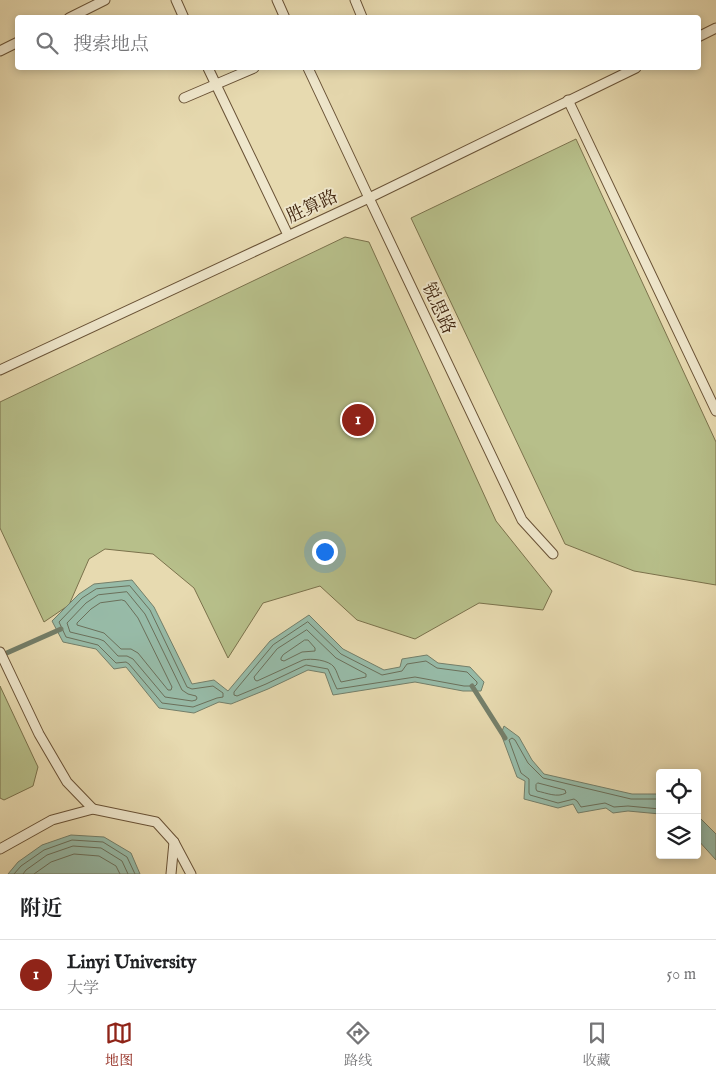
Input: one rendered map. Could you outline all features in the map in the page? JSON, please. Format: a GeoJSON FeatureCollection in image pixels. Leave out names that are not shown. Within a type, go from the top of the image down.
{"type":"FeatureCollection","features":[{"type":"Feature","properties":{"kind":"lane"},"geometry":{"type":"LineString","coordinates":[[75,15],[105,0]]}},
{"type":"Feature","properties":{"kind":"lane"},"geometry":{"type":"LineString","coordinates":[[176,0],[183,15]]}},
{"type":"Feature","properties":{"kind":"lane"},"geometry":{"type":"LineString","coordinates":[[276,0],[284,15]]}},
{"type":"Feature","properties":{"kind":"lane"},"geometry":{"type":"LineString","coordinates":[[355,0],[361,15]]}},
{"type":"Feature","properties":{"kind":"lane"},"geometry":{"type":"LineString","coordinates":[[701,36],[716,28]]}},
{"type":"Feature","properties":{"kind":"lane"},"geometry":{"type":"LineString","coordinates":[[0,51],[15,44]]}},
{"type":"Feature","properties":{"kind":"lane"},"geometry":{"type":"LineString","coordinates":[[209,70],[288,235]]}},
{"type":"Feature","properties":{"kind":"lane"},"geometry":{"type":"LineString","coordinates":[[184,98],[249,70]]}},
{"type":"Feature","properties":{"kind":"lane","name":"锐思路"},"geometry":{"type":"LineString","coordinates":[[309,70],[522,520],[553,554]]}},
{"type":"Feature","properties":{"kind":"lane","name":"胜算路"},"geometry":{"type":"LineString","coordinates":[[0,370],[369,198],[632,70]]}},
{"type":"Feature","properties":{"kind":"lane"},"geometry":{"type":"LineString","coordinates":[[568,100],[716,412]]}},
{"type":"Feature","properties":{"kind":"lane"},"geometry":{"type":"LineString","coordinates":[[0,652],[39,734],[67,782],[93,808]]}},
{"type":"Feature","properties":{"kind":"lane"},"geometry":{"type":"LineString","coordinates":[[0,849],[52,820],[93,808],[156,822],[174,842],[191,874]]}},
{"type":"Feature","properties":{"kind":"lane"},"geometry":{"type":"LineString","coordinates":[[171,874],[174,842]]}},
{"type":"Feature","properties":{"kind":"green space"},"geometry":{"type":"Polygon","coordinates":[[[576,139],[716,442],[716,585],[634,571],[565,544],[411,218],[576,139]]]}},
{"type":"Feature","properties":{"kind":"green space"},"geometry":{"type":"Polygon","coordinates":[[[345,237],[369,242],[496,521],[552,591],[543,610],[479,603],[415,639],[357,620],[320,586],[263,603],[228,658],[194,588],[153,554],[105,549],[89,559],[69,605],[44,622],[0,528],[0,402],[345,237]]]}},
{"type":"Feature","properties":{"kind":"green space"},"geometry":{"type":"Polygon","coordinates":[[[0,686],[38,767],[33,786],[4,800],[0,798],[0,686]]]}},
{"type":"Feature","properties":{"kind":"water"},"geometry":{"type":"Polygon","coordinates":[[[132,580],[154,607],[192,684],[214,680],[228,691],[270,641],[309,615],[343,649],[384,670],[400,667],[402,659],[427,655],[438,663],[470,667],[484,682],[481,691],[463,691],[415,682],[333,695],[325,673],[308,670],[231,704],[219,702],[194,713],[159,708],[126,667],[114,669],[96,649],[63,642],[52,621],[79,594],[94,584],[132,580]]]}},
{"type":"Feature","properties":{"kind":"water"},"geometry":{"type":"Polygon","coordinates":[[[504,726],[519,737],[532,760],[544,774],[632,794],[656,794],[656,814],[628,811],[613,813],[606,808],[578,813],[573,804],[558,808],[524,799],[525,781],[517,777],[501,734],[504,726]]]}},
{"type":"Feature","properties":{"kind":"water"},"geometry":{"type":"Polygon","coordinates":[[[701,819],[716,834],[716,860],[701,843],[701,819]]]}},
{"type":"Feature","properties":{"kind":"water"},"geometry":{"type":"Polygon","coordinates":[[[71,835],[104,837],[131,853],[140,874],[8,874],[18,862],[42,845],[71,835]]]}},
{"type":"Feature","properties":{"kind":"waterway"},"geometry":{"type":"LineString","coordinates":[[0,656],[61,629]]}},
{"type":"Feature","properties":{"kind":"waterway"},"geometry":{"type":"LineString","coordinates":[[472,686],[505,738]]}},
{"type":"Feature","properties":{"kind":"place","name":"Linyi University"},"geometry":{"type":"Point","coordinates":[358,420]}}]}
